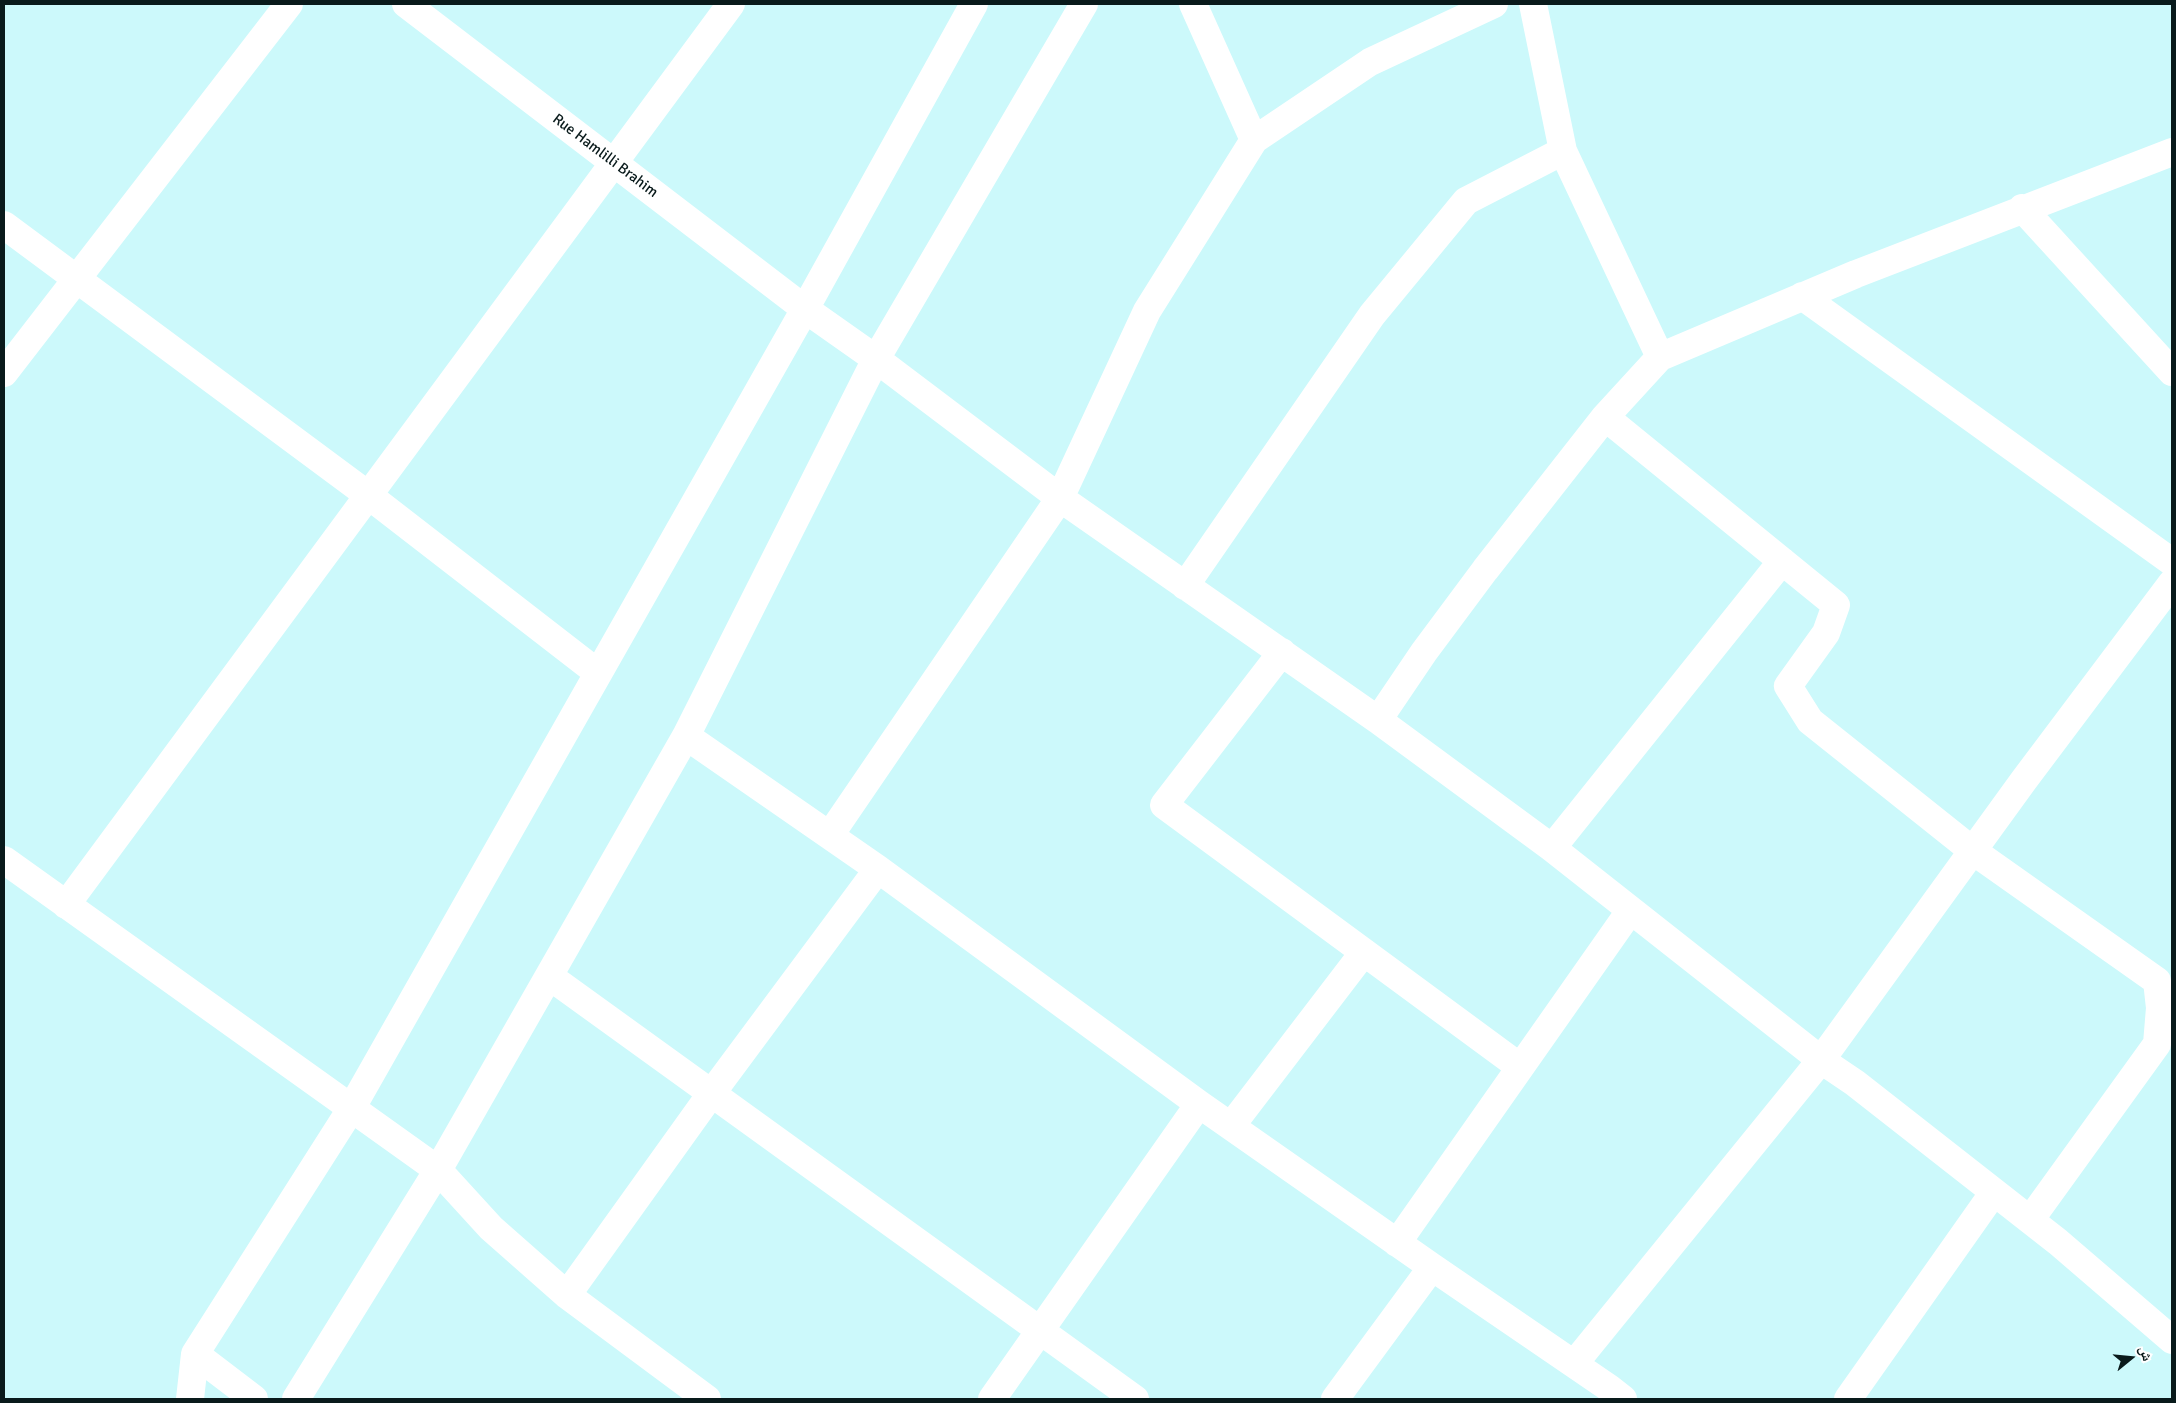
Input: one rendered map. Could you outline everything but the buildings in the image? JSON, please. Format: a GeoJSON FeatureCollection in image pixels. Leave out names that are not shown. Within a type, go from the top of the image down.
{"type":"FeatureCollection","features":[{"type":"Feature","properties":{"kind":"street"},"geometry":{"type":"LineString","coordinates":[[4,373],[289,4]]}},
{"type":"Feature","properties":{"kind":"street","name":"Rue Hamlilli Brahim"},"geometry":{"type":"LineString","coordinates":[[406,4],[805,309],[876,359],[1060,498],[1378,720],[1552,848],[1630,911],[2030,1220],[2172,1340]]}},
{"type":"Feature","properties":{"kind":"street"},"geometry":{"type":"LineString","coordinates":[[66,905],[731,4]]}},
{"type":"Feature","properties":{"kind":"street"},"geometry":{"type":"LineString","coordinates":[[190,1399],[195,1354],[351,1109],[805,309],[974,4]]}},
{"type":"Feature","properties":{"kind":"street"},"geometry":{"type":"LineString","coordinates":[[296,1399],[438,1170],[686,736],[876,359],[1084,4]]}},
{"type":"Feature","properties":{"kind":"street"},"geometry":{"type":"LineString","coordinates":[[1193,4],[1254,140]]}},
{"type":"Feature","properties":{"kind":"street"},"geometry":{"type":"LineString","coordinates":[[830,835],[1060,498],[1147,311],[1254,140],[1370,62],[1494,4]]}},
{"type":"Feature","properties":{"kind":"street"},"geometry":{"type":"LineString","coordinates":[[1533,4],[1563,152],[1660,356]]}},
{"type":"Feature","properties":{"kind":"street"},"geometry":{"type":"LineString","coordinates":[[1185,586],[1372,315],[1466,201],[1563,152]]}},
{"type":"Feature","properties":{"kind":"street"},"geometry":{"type":"LineString","coordinates":[[1378,720],[1485,570],[1605,417],[1660,356],[1802,296],[2022,208],[2172,152]]}},
{"type":"Feature","properties":{"kind":"street"},"geometry":{"type":"LineString","coordinates":[[2022,208],[2172,372]]}},
{"type":"Feature","properties":{"kind":"street"},"geometry":{"type":"LineString","coordinates":[[4,225],[368,495],[598,673]]}},
{"type":"Feature","properties":{"kind":"street"},"geometry":{"type":"LineString","coordinates":[[1802,296],[2172,562]]}},
{"type":"Feature","properties":{"kind":"street"},"geometry":{"type":"LineString","coordinates":[[1605,417],[1836,605],[1826,633],[1788,686],[1810,721],[1972,851],[2157,981],[2160,1008],[2157,1044],[2030,1220]]}},
{"type":"Feature","properties":{"kind":"street"},"geometry":{"type":"LineString","coordinates":[[1552,848],[1782,561]]}},
{"type":"Feature","properties":{"kind":"street"},"geometry":{"type":"LineString","coordinates":[[1574,1364],[1822,1060],[2024,780],[2172,583]]}},
{"type":"Feature","properties":{"kind":"street"},"geometry":{"type":"LineString","coordinates":[[1282,652],[1164,805],[1520,1067]]}},
{"type":"Feature","properties":{"kind":"street"},"geometry":{"type":"LineString","coordinates":[[686,736],[878,869],[1199,1104],[1574,1364],[1611,1395]]}},
{"type":"Feature","properties":{"kind":"street"},"geometry":{"type":"LineString","coordinates":[[4,860],[438,1170],[491,1228],[567,1295],[708,1399]]}},
{"type":"Feature","properties":{"kind":"street"},"geometry":{"type":"LineString","coordinates":[[567,1295],[711,1094],[878,869]]}},
{"type":"Feature","properties":{"kind":"street"},"geometry":{"type":"LineString","coordinates":[[1397,1242],[1630,911]]}},
{"type":"Feature","properties":{"kind":"street"},"geometry":{"type":"LineString","coordinates":[[1231,1126],[1364,952]]}},
{"type":"Feature","properties":{"kind":"street"},"geometry":{"type":"LineString","coordinates":[[549,976],[1135,1399]]}},
{"type":"Feature","properties":{"kind":"street"},"geometry":{"type":"LineString","coordinates":[[992,1399],[1199,1104]]}},
{"type":"Feature","properties":{"kind":"street"},"geometry":{"type":"LineString","coordinates":[[1848,1399],[1994,1192]]}},
{"type":"Feature","properties":{"kind":"street"},"geometry":{"type":"LineString","coordinates":[[1335,1399],[1432,1267]]}},
{"type":"Feature","properties":{"kind":"street"},"geometry":{"type":"LineString","coordinates":[[195,1354],[254,1399]]}}]}
